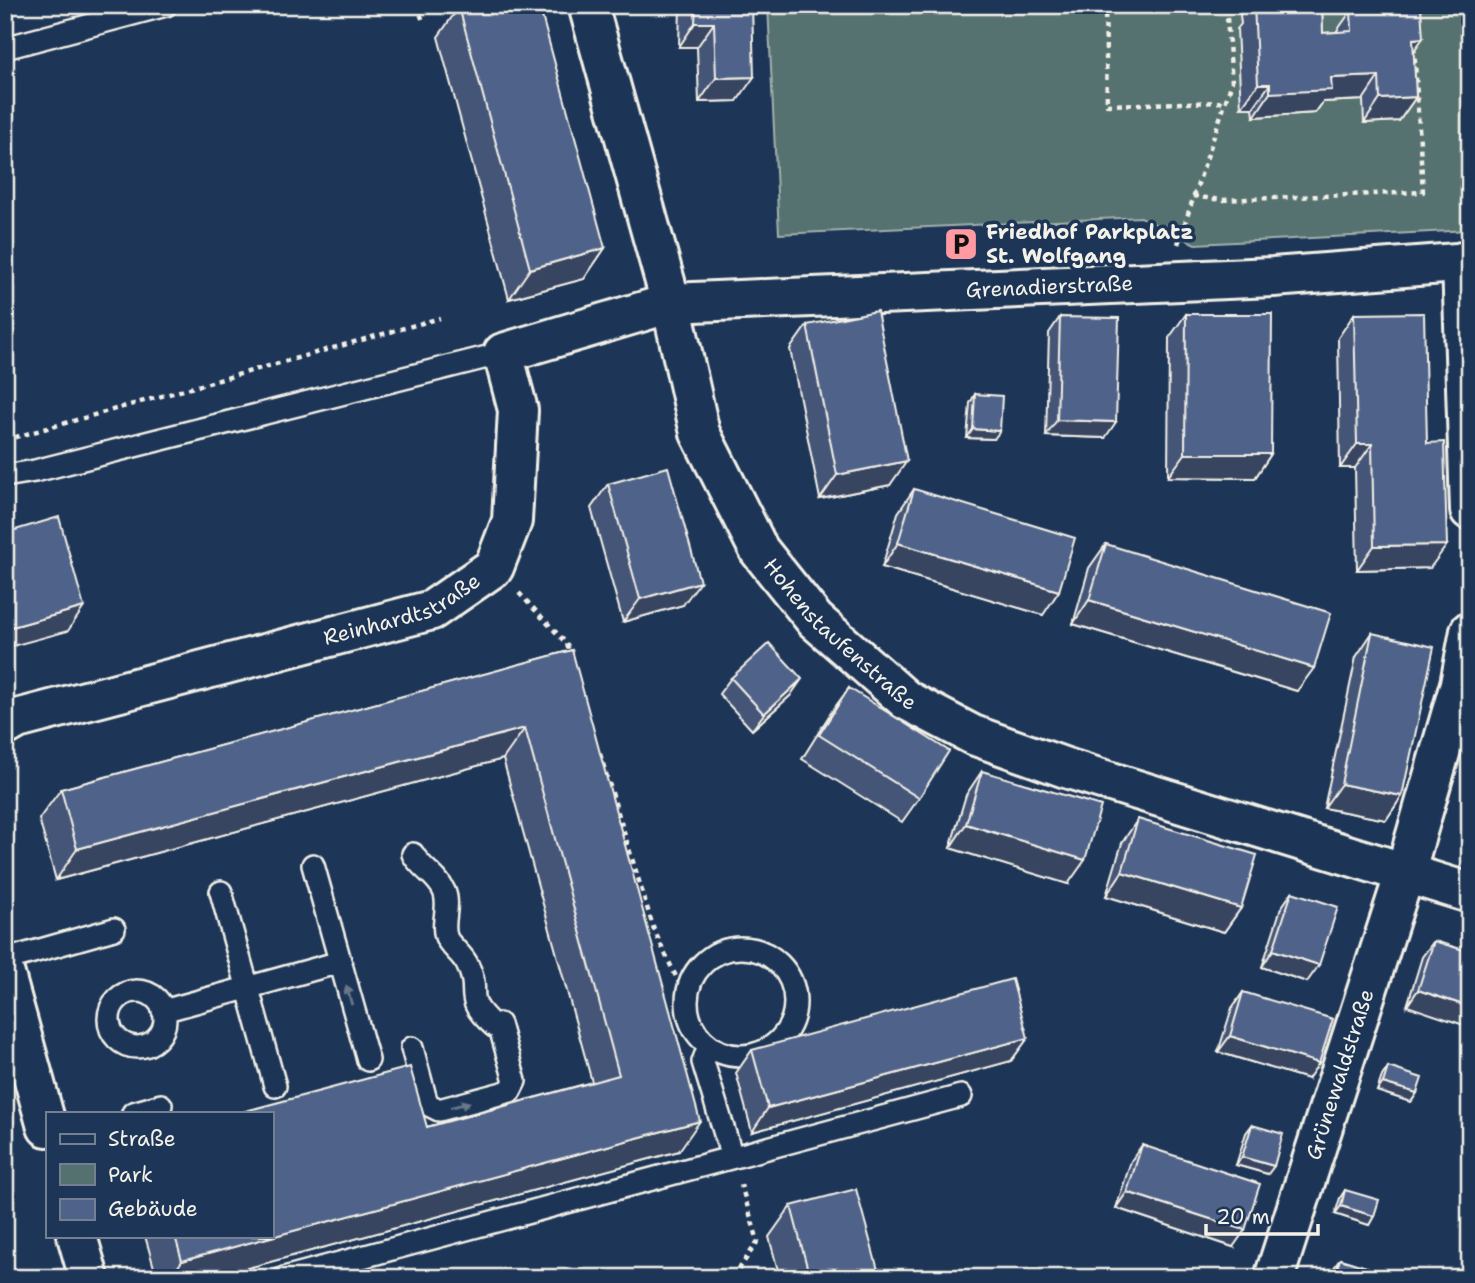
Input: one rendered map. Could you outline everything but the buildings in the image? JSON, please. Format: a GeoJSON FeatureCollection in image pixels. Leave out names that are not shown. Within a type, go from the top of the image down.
{"type":"FeatureCollection","features":[{"type":"Feature","properties":{"kind":"street","name":"Hohenstaufenstraße"},"geometry":{"type":"LineString","coordinates":[[588,5],[671,303],[700,433],[759,550],[815,620],[906,700],[973,735],[1066,768],[1470,893]]}},
{"type":"Feature","properties":{"kind":"street","name":"Grenadierstraße"},"geometry":{"type":"LineString","coordinates":[[671,303],[1173,282],[1466,262]]}},
{"type":"Feature","properties":{"kind":"street"},"geometry":{"type":"LineString","coordinates":[[1466,262],[1470,510]]}},
{"type":"Feature","properties":{"kind":"street"},"geometry":{"type":"LineString","coordinates":[[503,353],[671,303]]}},
{"type":"Feature","properties":{"kind":"street","name":"Reinhardtstraße"},"geometry":{"type":"LineString","coordinates":[[5,726],[17,719],[432,610],[494,567],[512,521],[518,410],[503,353]]}},
{"type":"Feature","properties":{"kind":"street","name":"Grünewaldstraße"},"geometry":{"type":"LineString","coordinates":[[1274,1278],[1465,685],[1470,631]]}},
{"type":"Feature","properties":{"kind":"street"},"geometry":{"type":"LineString","coordinates":[[5,975],[46,1123]]}},
{"type":"Feature","properties":{"kind":"street"},"geometry":{"type":"LineString","coordinates":[[78,1238],[89,1278]]}},
{"type":"Feature","properties":{"kind":"lane"},"geometry":{"type":"LineString","coordinates":[[5,48],[166,5]]}},
{"type":"Feature","properties":{"kind":"lane"},"geometry":{"type":"LineString","coordinates":[[5,476],[35,471],[503,353]]}},
{"type":"Feature","properties":{"kind":"lane"},"geometry":{"type":"LineString","coordinates":[[412,1048],[427,1104],[432,1108],[439,1110],[510,1091],[515,1081],[497,1025],[477,1011],[473,1003],[469,968],[447,939],[445,892],[433,876],[420,867],[413,854]]}},
{"type":"Feature","properties":{"kind":"lane"},"geometry":{"type":"LineString","coordinates":[[313,865],[368,1060]]}},
{"type":"Feature","properties":{"kind":"lane"},"geometry":{"type":"LineString","coordinates":[[221,892],[275,1086]]}},
{"type":"Feature","properties":{"kind":"lane"},"geometry":{"type":"LineString","coordinates":[[5,960],[114,929]]}},
{"type":"Feature","properties":{"kind":"lane"},"geometry":{"type":"LineString","coordinates":[[747,948],[765,953],[779,963],[790,978],[794,995],[794,1012],[788,1029],[776,1043],[761,1052],[743,1056],[709,1046],[697,1033],[689,1017],[687,1000],[690,982],[699,967],[713,955],[730,949],[747,948]]}},
{"type":"Feature","properties":{"kind":"lane"},"geometry":{"type":"LineString","coordinates":[[163,1011],[340,962]]}},
{"type":"Feature","properties":{"kind":"lane"},"geometry":{"type":"LineString","coordinates":[[709,1046],[703,1062],[732,1157]]}},
{"type":"Feature","properties":{"kind":"lane"},"geometry":{"type":"LineString","coordinates":[[285,1278],[961,1096]]}},
{"type":"Feature","properties":{"kind":"lane"},"geometry":{"type":"LineString","coordinates":[[136,1112],[160,1105]]}},
{"type":"Feature","properties":{"kind":"path"},"geometry":{"type":"LineString","coordinates":[[417,5],[423,21]]}},
{"type":"Feature","properties":{"kind":"path"},"geometry":{"type":"LineString","coordinates":[[1105,5],[1107,105],[1225,102]]}},
{"type":"Feature","properties":{"kind":"path"},"geometry":{"type":"LineString","coordinates":[[1173,282],[1179,236],[1232,82],[1226,5]]}},
{"type":"Feature","properties":{"kind":"path"},"geometry":{"type":"LineString","coordinates":[[1193,196],[1221,200],[1423,192],[1414,45]]}},
{"type":"Feature","properties":{"kind":"path"},"geometry":{"type":"LineString","coordinates":[[5,440],[440,318]]}},
{"type":"Feature","properties":{"kind":"path"},"geometry":{"type":"LineString","coordinates":[[494,567],[567,644],[571,657]]}},
{"type":"Feature","properties":{"kind":"path"},"geometry":{"type":"LineString","coordinates":[[598,748],[654,930],[687,1000]]}},
{"type":"Feature","properties":{"kind":"path"},"geometry":{"type":"LineString","coordinates":[[732,1157],[758,1241],[733,1278]]}},
{"type":"Feature","properties":{"kind":"green space"},"geometry":{"type":"Polygon","coordinates":[[[768,5],[1470,5],[1470,230],[1195,244],[1141,217],[779,234],[768,5]]]}},
{"type":"Feature","properties":{"kind":"place","name":"Friedhof Parkplatz St. Wolfgang"},"geometry":{"type":"Point","coordinates":[961,244]}}]}
